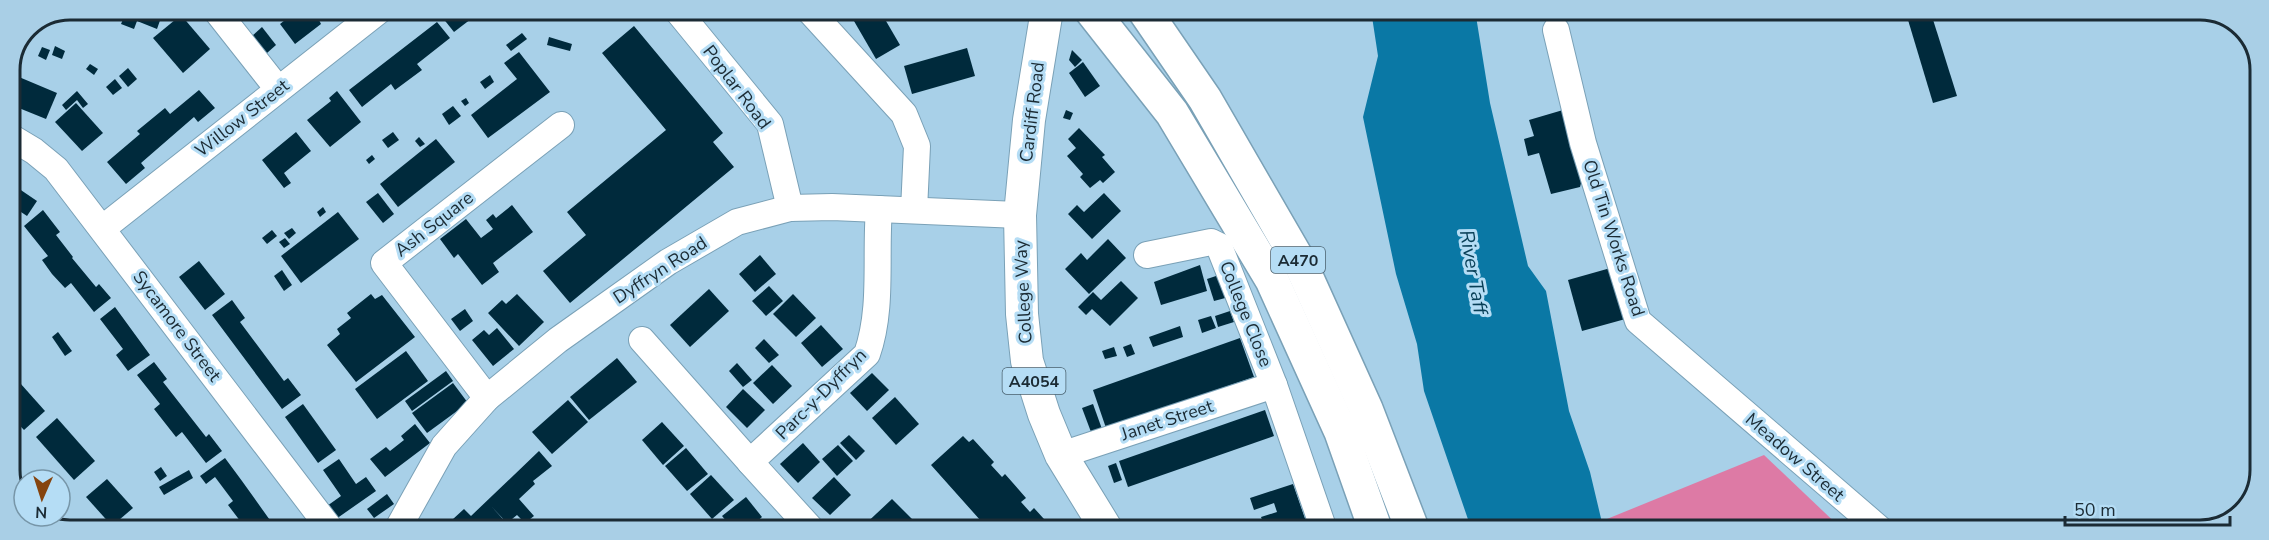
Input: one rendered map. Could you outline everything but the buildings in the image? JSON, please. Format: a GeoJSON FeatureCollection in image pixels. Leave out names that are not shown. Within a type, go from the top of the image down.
{"type":"FeatureCollection","features":[{"type":"Feature","properties":{"kind":"highway","name":"A470"},"geometry":{"type":"LineString","coordinates":[[1100,20],[1172,113],[1272,280],[1341,432],[1372,520]]}},
{"type":"Feature","properties":{"kind":"highway","name":"A470"},"geometry":{"type":"LineString","coordinates":[[1151,20],[1205,99],[1301,265],[1366,409],[1409,520]]}},
{"type":"Feature","properties":{"kind":"main road","name":"Cardiff Road"},"geometry":{"type":"LineString","coordinates":[[1020,215],[1029,120],[1045,20]]}},
{"type":"Feature","properties":{"kind":"main road","name":"College Way"},"geometry":{"type":"LineString","coordinates":[[1020,215],[1022,314],[1028,361],[1044,414],[1061,455],[1101,520]]}},
{"type":"Feature","properties":{"kind":"street"},"geometry":{"type":"LineString","coordinates":[[224,20],[278,89]]}},
{"type":"Feature","properties":{"kind":"street","name":"Willow Street"},"geometry":{"type":"LineString","coordinates":[[102,228],[367,20]]}},
{"type":"Feature","properties":{"kind":"street","name":"Poplar Road"},"geometry":{"type":"LineString","coordinates":[[685,20],[771,124],[789,208]]}},
{"type":"Feature","properties":{"kind":"street"},"geometry":{"type":"LineString","coordinates":[[818,20],[904,114],[917,146],[914,210]]}},
{"type":"Feature","properties":{"kind":"street","name":"Old Tin Works Road"},"geometry":{"type":"LineString","coordinates":[[1556,30],[1583,143],[1638,321],[1737,406]]}},
{"type":"Feature","properties":{"kind":"street","name":"Ash Square"},"geometry":{"type":"LineString","coordinates":[[487,398],[384,263],[561,124]]}},
{"type":"Feature","properties":{"kind":"street","name":"Sycamore Street"},"geometry":{"type":"LineString","coordinates":[[20,143],[56,169],[323,520]]}},
{"type":"Feature","properties":{"kind":"street","name":"Dyffryn Road"},"geometry":{"type":"LineString","coordinates":[[403,520],[444,446],[487,398],[558,340],[668,262],[737,222],[789,208],[1020,215]]}},
{"type":"Feature","properties":{"kind":"street","name":"Parc-y-Dyffryn"},"geometry":{"type":"LineString","coordinates":[[750,462],[867,354],[873,336],[876,305],[879,209]]}},
{"type":"Feature","properties":{"kind":"street","name":"College Close"},"geometry":{"type":"LineString","coordinates":[[1147,255],[1211,242],[1219,246],[1274,385],[1320,520]]}},
{"type":"Feature","properties":{"kind":"street"},"geometry":{"type":"LineString","coordinates":[[642,340],[750,462],[793,520]]}},
{"type":"Feature","properties":{"kind":"street","name":"Janet Street"},"geometry":{"type":"LineString","coordinates":[[1061,455],[1274,385]]}},
{"type":"Feature","properties":{"kind":"street","name":"Meadow Street"},"geometry":{"type":"LineString","coordinates":[[1737,406],[1868,520]]}},
{"type":"Feature","properties":{"kind":"shaded area"},"geometry":{"type":"Polygon","coordinates":[[[1764,455],[1832,520],[1604,520],[1764,455]]]}},
{"type":"Feature","properties":{"kind":"water","name":"River Taff"},"geometry":{"type":"Polygon","coordinates":[[[1373,20],[1477,20],[1490,103],[1528,266],[1546,291],[1569,411],[1590,472],[1601,520],[1468,520],[1424,391],[1417,344],[1396,274],[1363,117],[1378,56],[1373,20]]]}}]}
